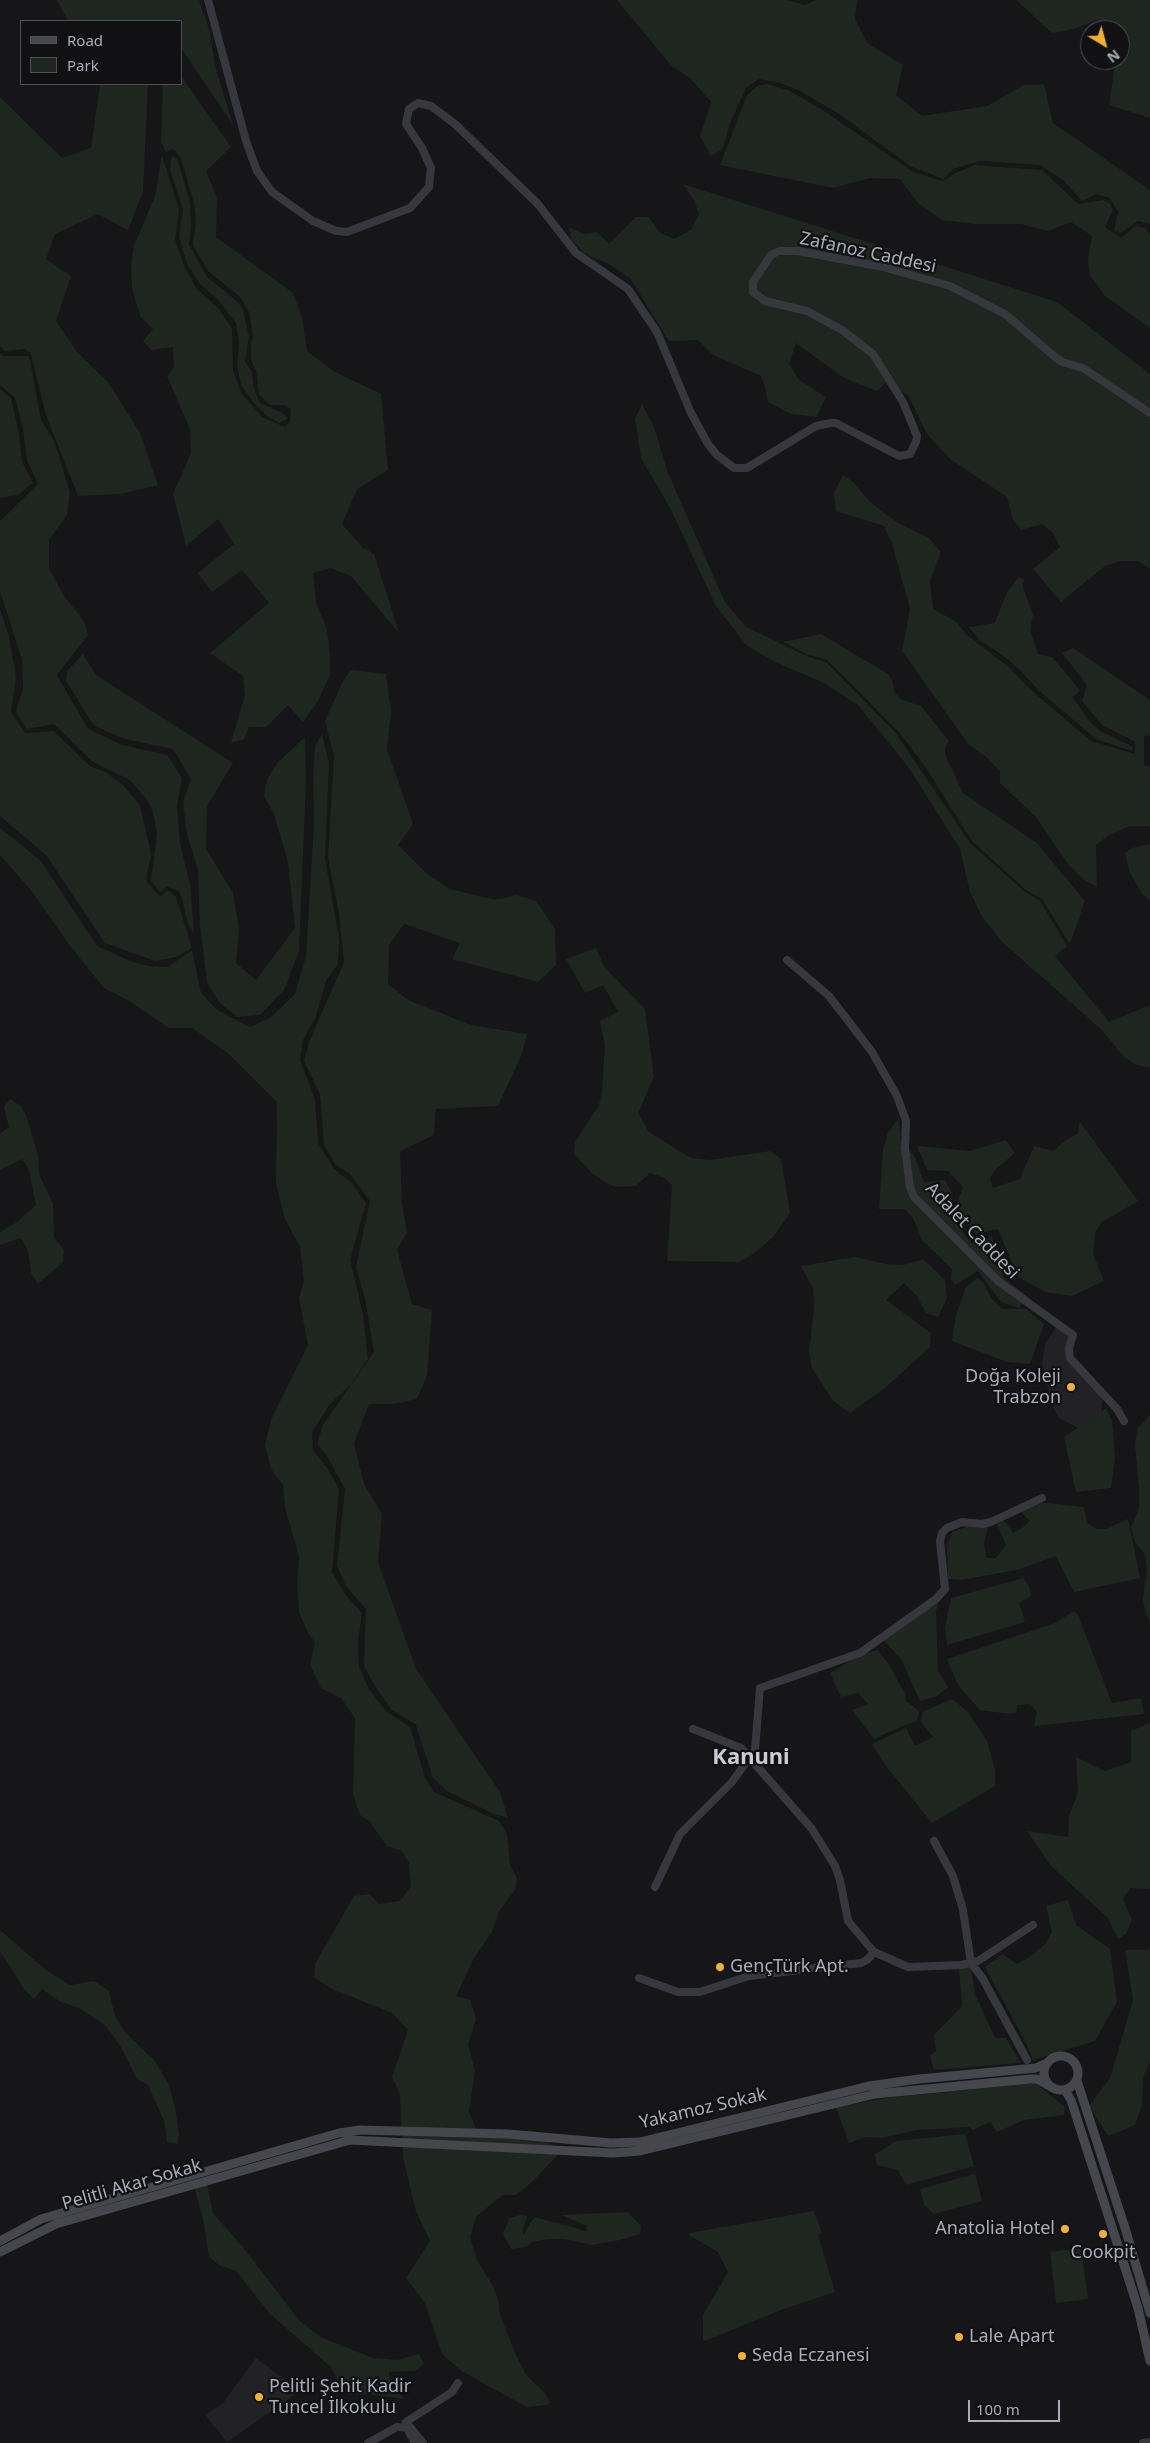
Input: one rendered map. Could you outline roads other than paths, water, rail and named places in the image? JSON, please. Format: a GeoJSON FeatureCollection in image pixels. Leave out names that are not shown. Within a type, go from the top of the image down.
{"type":"FeatureCollection","features":[{"type":"Feature","properties":{"kind":"main road"},"geometry":{"type":"LineString","coordinates":[[1077,2081],[1065,2090],[1058,2090],[1048,2085],[1044,2074],[1047,2063],[1057,2057],[1068,2057],[1073,2060],[1079,2070],[1077,2081],[1150,2313]]}},
{"type":"Feature","properties":{"kind":"main road","name":"Yakamoz Sokak"},"geometry":{"type":"LineString","coordinates":[[276,2155],[325,2136],[360,2130],[508,2134],[640,2147],[869,2086],[919,2079],[1036,2068],[1047,2063]]}},
{"type":"Feature","properties":{"kind":"main road","name":"Yakamoz Sokak"},"geometry":{"type":"LineString","coordinates":[[276,2155],[350,2140],[613,2153],[875,2094],[1037,2079],[1048,2085]]}},
{"type":"Feature","properties":{"kind":"main road"},"geometry":{"type":"LineString","coordinates":[[1065,2090],[1071,2100],[1138,2308],[1150,2361]]}},
{"type":"Feature","properties":{"kind":"main road","name":"Pelitli Akar Sokak"},"geometry":{"type":"LineString","coordinates":[[0,2241],[41,2219],[276,2155]]}},
{"type":"Feature","properties":{"kind":"main road","name":"Pelitli Akar Sokak"},"geometry":{"type":"LineString","coordinates":[[0,2252],[56,2224],[276,2155]]}},
{"type":"Feature","properties":{"kind":"street","name":"Zafanoz Caddesi"},"geometry":{"type":"LineString","coordinates":[[208,0],[226,63],[235,107],[257,171],[272,192],[313,221],[336,231],[347,232],[410,208],[429,187],[431,168],[422,148],[406,124],[409,109],[418,102],[431,106],[455,124],[537,203],[576,253],[628,289],[657,332],[691,413],[708,444],[722,459],[734,468],[747,468],[816,426],[831,423],[836,423],[899,456],[910,454],[916,442],[917,436],[903,402],[872,354],[849,334],[807,311],[765,301],[753,292],[753,282],[771,255],[779,251],[798,251],[883,267],[950,286],[1005,314],[1062,362],[1083,368],[1150,413]]}},
{"type":"Feature","properties":{"kind":"street","name":"Adalet Caddesi"},"geometry":{"type":"LineString","coordinates":[[787,960],[829,996],[872,1052],[897,1096],[906,1121],[905,1148],[910,1187],[914,1197],[998,1281],[1073,1335],[1069,1348],[1070,1358],[1117,1409],[1124,1421]]}},
{"type":"Feature","properties":{"kind":"street"},"geometry":{"type":"LineString","coordinates":[[655,1887],[680,1834],[726,1790],[751,1757],[756,1742],[760,1688],[860,1653],[936,1599],[945,1589],[940,1541],[942,1533],[947,1528],[962,1522],[982,1524],[992,1522],[1042,1498]]}},
{"type":"Feature","properties":{"kind":"street"},"geometry":{"type":"LineString","coordinates":[[693,1729],[736,1745],[751,1757],[761,1774],[819,1839],[840,1880],[848,1921],[874,1952],[880,1953],[908,1968],[971,1964],[1033,1925]]}},
{"type":"Feature","properties":{"kind":"street"},"geometry":{"type":"LineString","coordinates":[[934,1841],[953,1876],[963,1910],[971,1964],[983,1979],[1027,2060]]}},
{"type":"Feature","properties":{"kind":"street"},"geometry":{"type":"LineString","coordinates":[[639,1978],[678,1992],[700,1992],[749,1976],[861,1963],[867,1960],[874,1952]]}},
{"type":"Feature","properties":{"kind":"street"},"geometry":{"type":"LineString","coordinates":[[423,2443],[417,2433],[406,2422],[452,2392],[458,2383]]}},
{"type":"Feature","properties":{"kind":"street"},"geometry":{"type":"LineString","coordinates":[[368,2443],[397,2427],[410,2428]]}},
{"type":"Feature","properties":{"kind":"street"},"geometry":{"type":"LineString","coordinates":[[410,2428],[409,2432],[415,2443]]}},
{"type":"Feature","properties":{"kind":"street"},"geometry":{"type":"LineString","coordinates":[[1143,2443],[1150,2442]]}},
{"type":"Feature","properties":{"kind":"place","name":"Doğa Koleji Trabzon"},"geometry":{"type":"Point","coordinates":[1071,1387]}},
{"type":"Feature","properties":{"kind":"place","name":"GençTürk Apt."},"geometry":{"type":"Point","coordinates":[720,1967]}},
{"type":"Feature","properties":{"kind":"place","name":"Anatolia Hotel"},"geometry":{"type":"Point","coordinates":[1065,2229]}},
{"type":"Feature","properties":{"kind":"place","name":"Cookpit"},"geometry":{"type":"Point","coordinates":[1103,2234]}},
{"type":"Feature","properties":{"kind":"place","name":"Lale Apart"},"geometry":{"type":"Point","coordinates":[959,2337]}},
{"type":"Feature","properties":{"kind":"place","name":"Seda Eczanesi"},"geometry":{"type":"Point","coordinates":[742,2356]}},
{"type":"Feature","properties":{"kind":"place","name":"Pelitli Şehit Kadir Tuncel İlkokulu"},"geometry":{"type":"Point","coordinates":[259,2397]}},
{"type":"Feature","properties":{"kind":"district","name":"Kanuni"},"geometry":{"type":"Point","coordinates":[751,1758]}}]}
